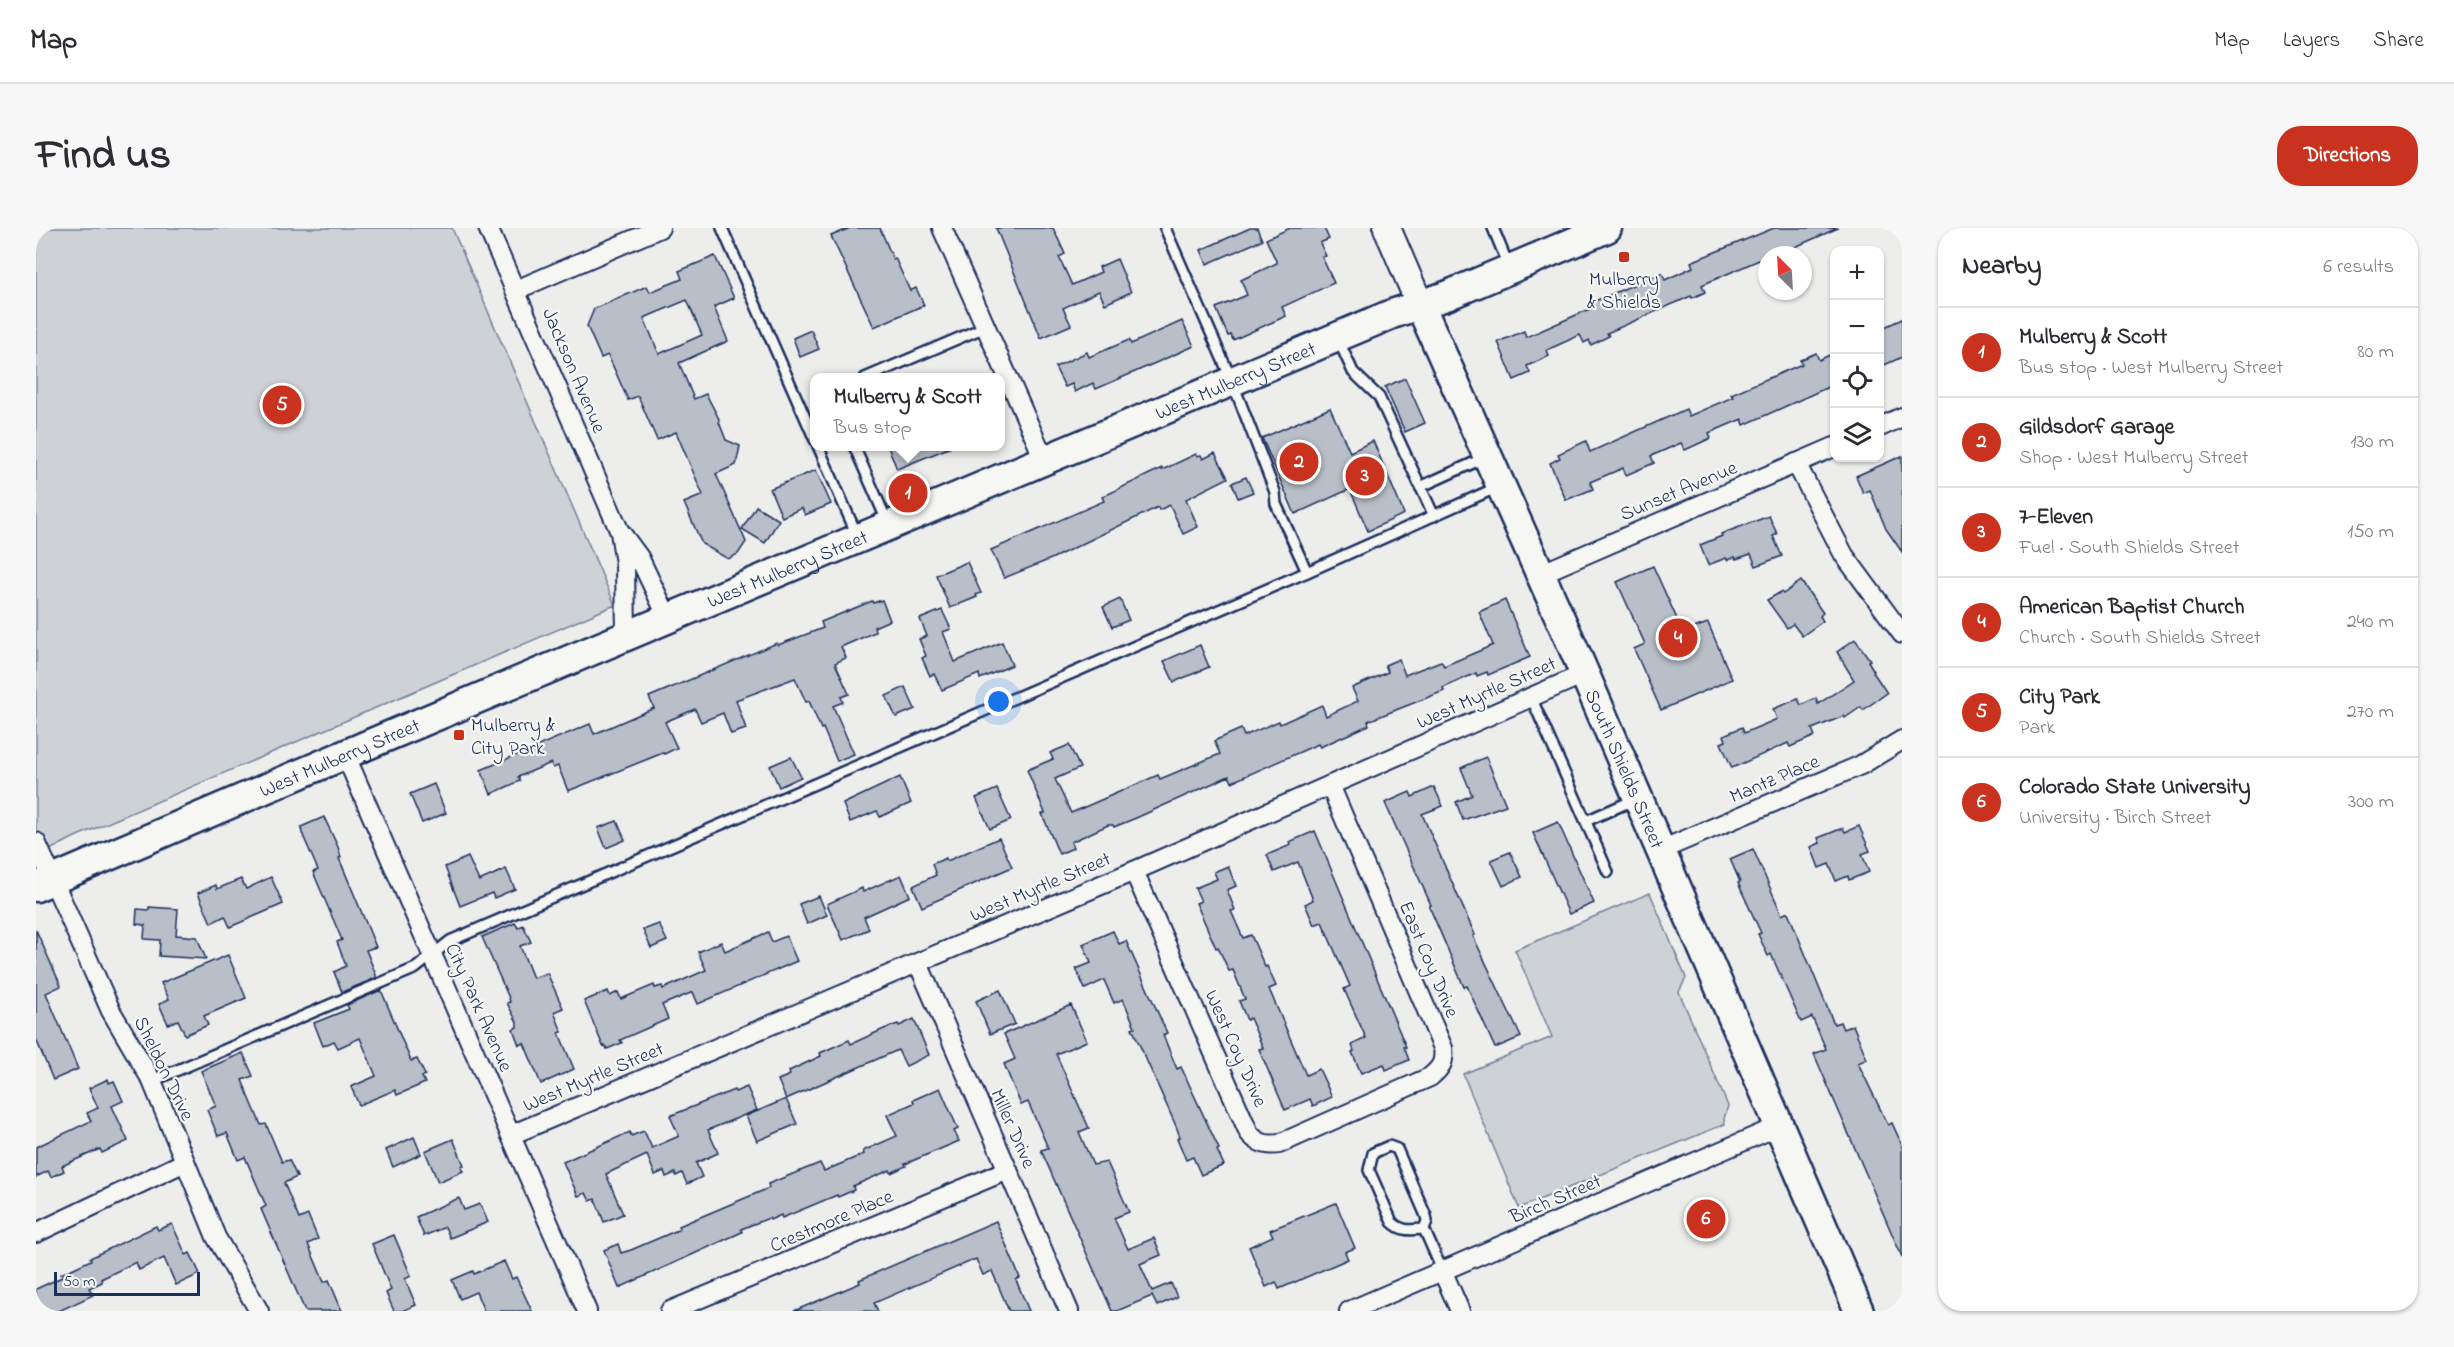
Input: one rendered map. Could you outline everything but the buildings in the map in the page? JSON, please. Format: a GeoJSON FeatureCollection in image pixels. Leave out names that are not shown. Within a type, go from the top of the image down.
{"type":"FeatureCollection","features":[{"type":"Feature","properties":{"kind":"main road","name":"South Shields Street"},"geometry":{"type":"LineString","coordinates":[[1387,228],[1661,850],[1858,1311]]}},
{"type":"Feature","properties":{"kind":"main road","name":"West Mulberry Street"},"geometry":{"type":"LineString","coordinates":[[44,883],[626,635],[1232,381],[1392,314],[1446,297],[1607,228]]}},
{"type":"Feature","properties":{"kind":"street","name":"Jackson Avenue"},"geometry":{"type":"LineString","coordinates":[[488,228],[619,530],[625,563],[626,635]]}},
{"type":"Feature","properties":{"kind":"street"},"geometry":{"type":"LineString","coordinates":[[516,290],[660,228]]}},
{"type":"Feature","properties":{"kind":"street"},"geometry":{"type":"LineString","coordinates":[[942,228],[1045,461]]}},
{"type":"Feature","properties":{"kind":"street"},"geometry":{"type":"LineString","coordinates":[[1884,425],[1902,417]]}},
{"type":"Feature","properties":{"kind":"street","name":"Sunset Avenue"},"geometry":{"type":"LineString","coordinates":[[1540,574],[1830,449]]}},
{"type":"Feature","properties":{"kind":"street"},"geometry":{"type":"LineString","coordinates":[[1796,464],[1844,555],[1902,634]]}},
{"type":"Feature","properties":{"kind":"street","name":"Jackson Avenue"},"geometry":{"type":"LineString","coordinates":[[619,530],[639,557],[668,618]]}},
{"type":"Feature","properties":{"kind":"street","name":"West Myrtle Street"},"geometry":{"type":"LineString","coordinates":[[512,1135],[1134,871],[1584,674]]}},
{"type":"Feature","properties":{"kind":"street","name":"Mantz Place"},"geometry":{"type":"LineString","coordinates":[[1661,850],[1860,765],[1902,740]]}},
{"type":"Feature","properties":{"kind":"street","name":"City Park Avenue"},"geometry":{"type":"LineString","coordinates":[[345,754],[587,1311]]}},
{"type":"Feature","properties":{"kind":"street","name":"East Coy Drive"},"geometry":{"type":"LineString","coordinates":[[1330,785],[1443,1048],[1444,1056],[1440,1069],[1430,1077],[1359,1108]]}},
{"type":"Feature","properties":{"kind":"street","name":"Sheldon Drive"},"geometry":{"type":"LineString","coordinates":[[36,842],[44,883],[111,1011],[152,1082],[216,1237],[259,1311]]}},
{"type":"Feature","properties":{"kind":"street","name":"West Coy Drive"},"geometry":{"type":"LineString","coordinates":[[1134,871],[1254,1138],[1265,1144],[1279,1144],[1359,1108]]}},
{"type":"Feature","properties":{"kind":"street","name":"Miller Drive"},"geometry":{"type":"LineString","coordinates":[[918,963],[1069,1311]]}},
{"type":"Feature","properties":{"kind":"street","name":"Birch Street"},"geometry":{"type":"LineString","coordinates":[[1349,1311],[1779,1126]]}},
{"type":"Feature","properties":{"kind":"street"},"geometry":{"type":"LineString","coordinates":[[36,1233],[185,1162]]}},
{"type":"Feature","properties":{"kind":"street","name":"Crestmore Place"},"geometry":{"type":"LineString","coordinates":[[670,1311],[1008,1170]]}},
{"type":"Feature","properties":{"kind":"street"},"geometry":{"type":"LineString","coordinates":[[1442,1270],[1460,1311]]}},
{"type":"Feature","properties":{"kind":"lane"},"geometry":{"type":"LineString","coordinates":[[722,228],[810,429]]}},
{"type":"Feature","properties":{"kind":"lane"},"geometry":{"type":"LineString","coordinates":[[1165,228],[1232,381],[1275,492],[1276,504],[1307,572]]}},
{"type":"Feature","properties":{"kind":"lane"},"geometry":{"type":"LineString","coordinates":[[1493,228],[1510,269]]}},
{"type":"Feature","properties":{"kind":"lane"},"geometry":{"type":"LineString","coordinates":[[877,373],[985,327]]}},
{"type":"Feature","properties":{"kind":"lane"},"geometry":{"type":"LineString","coordinates":[[1337,337],[1353,372],[1379,397],[1434,516]]}},
{"type":"Feature","properties":{"kind":"lane"},"geometry":{"type":"LineString","coordinates":[[820,451],[859,539]]}},
{"type":"Feature","properties":{"kind":"lane"},"geometry":{"type":"LineString","coordinates":[[856,451],[889,526]]}},
{"type":"Feature","properties":{"kind":"lane"},"geometry":{"type":"LineString","coordinates":[[1420,487],[1487,457]]}},
{"type":"Feature","properties":{"kind":"lane"},"geometry":{"type":"LineString","coordinates":[[152,1082],[416,968],[450,941],[1307,572],[1500,486]]}},
{"type":"Feature","properties":{"kind":"lane"},"geometry":{"type":"LineString","coordinates":[[1531,696],[1608,873]]}},
{"type":"Feature","properties":{"kind":"lane"},"geometry":{"type":"LineString","coordinates":[[1586,821],[1638,798]]}},
{"type":"Feature","properties":{"kind":"lane"},"geometry":{"type":"LineString","coordinates":[[1424,1229],[1407,1231],[1398,1228],[1392,1221],[1369,1170],[1373,1153],[1389,1146],[1397,1149],[1426,1216],[1424,1229],[1442,1270]]}},
{"type":"Feature","properties":{"kind":"shaded area"},"geometry":{"type":"Polygon","coordinates":[[[36,228],[452,228],[615,605],[75,837],[36,857],[36,228]]]}},
{"type":"Feature","properties":{"kind":"shaded area"},"geometry":{"type":"Polygon","coordinates":[[[1650,893],[1686,978],[1679,992],[1728,1106],[1724,1119],[1725,1124],[1519,1208],[1463,1074],[1552,1037],[1515,950],[1650,893]]]}},
{"type":"Feature","properties":{"kind":"place","name":"Mulberry & Shields"},"geometry":{"type":"Point","coordinates":[1624,257]}},
{"type":"Feature","properties":{"kind":"place","name":"City Park"},"geometry":{"type":"Point","coordinates":[282,405]}},
{"type":"Feature","properties":{"kind":"place","name":"Gildsdorf Garage"},"geometry":{"type":"Point","coordinates":[1299,462]}},
{"type":"Feature","properties":{"kind":"place","name":"7-Eleven"},"geometry":{"type":"Point","coordinates":[1365,476]}},
{"type":"Feature","properties":{"kind":"place","name":"Mulberry & Scott"},"geometry":{"type":"Point","coordinates":[908,493]}},
{"type":"Feature","properties":{"kind":"place","name":"American Baptist Church"},"geometry":{"type":"Point","coordinates":[1678,638]}},
{"type":"Feature","properties":{"kind":"place","name":"Mulberry & City Park"},"geometry":{"type":"Point","coordinates":[459,735]}},
{"type":"Feature","properties":{"kind":"place","name":"Colorado State University"},"geometry":{"type":"Point","coordinates":[1706,1219]}}]}
